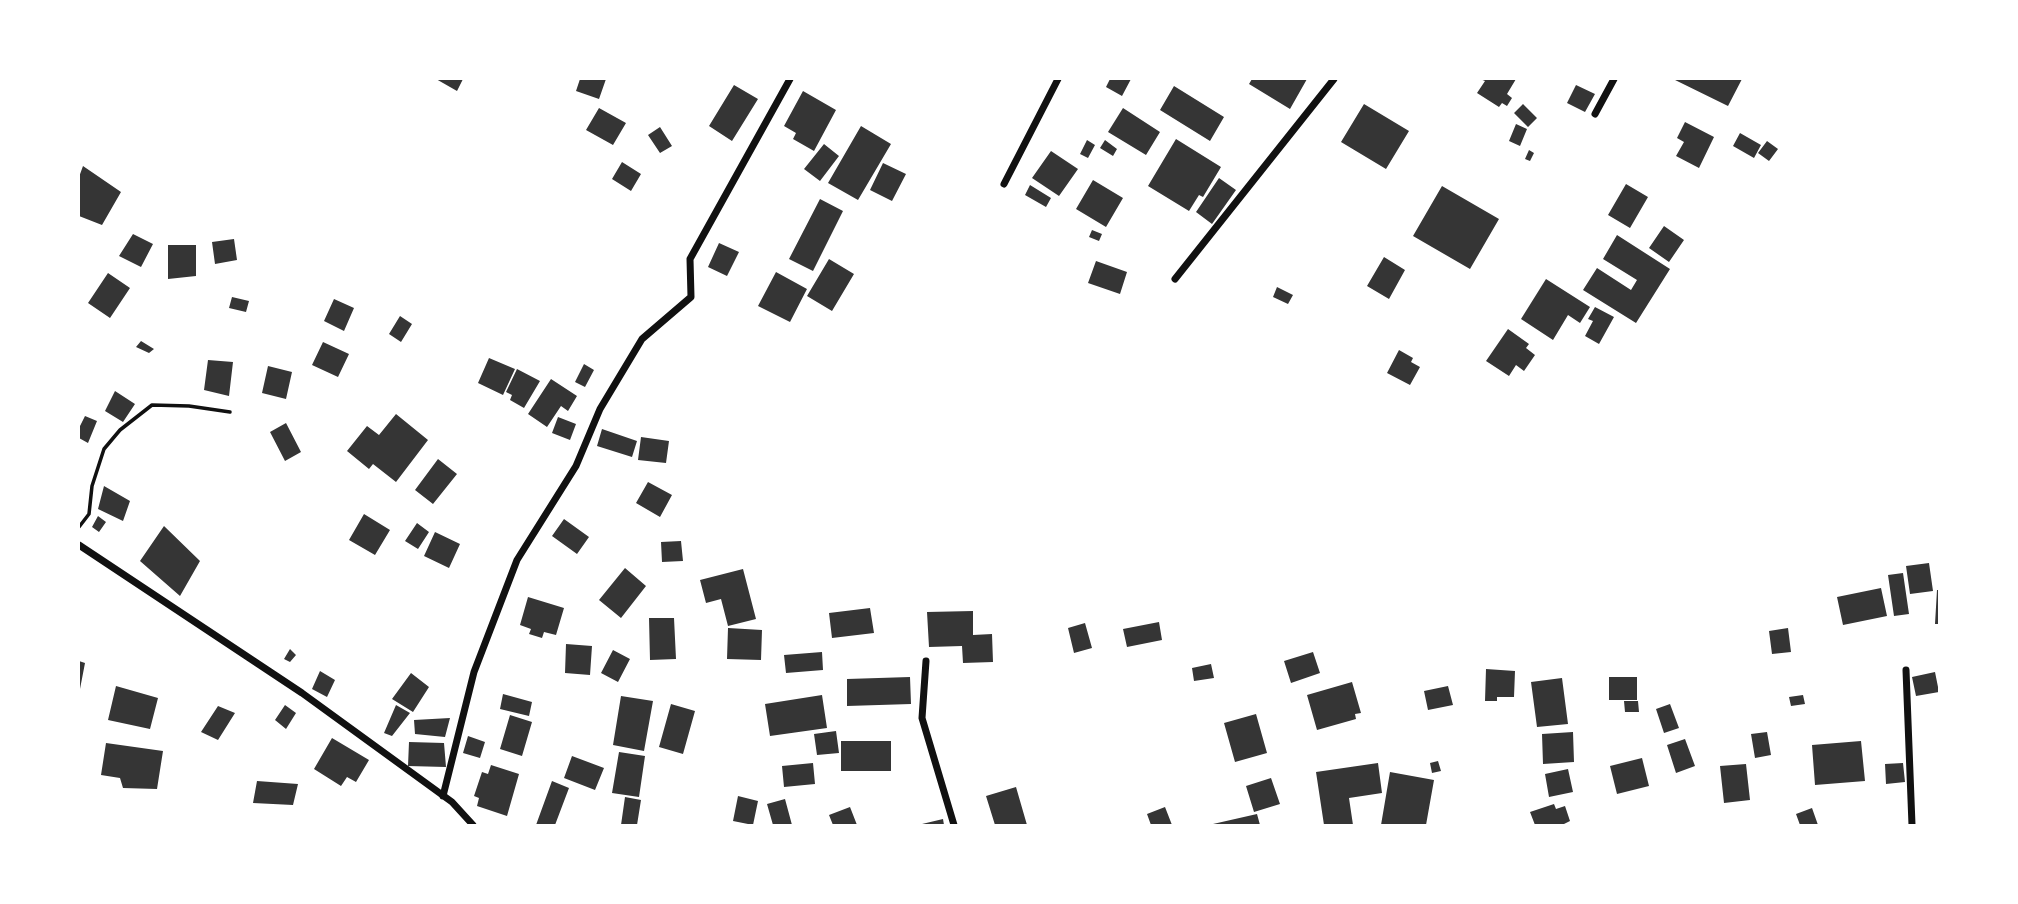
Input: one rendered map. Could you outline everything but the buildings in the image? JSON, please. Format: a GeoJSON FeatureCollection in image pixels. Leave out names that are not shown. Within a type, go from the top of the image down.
{"type":"FeatureCollection","features":[{"type":"Feature","properties":{"kind":"street"},"geometry":{"type":"LineString","coordinates":[[443,796],[474,672],[517,560],[576,466],[600,409],[642,339],[691,297],[690,259],[790,79]]}},
{"type":"Feature","properties":{"kind":"street"},"geometry":{"type":"LineString","coordinates":[[1004,184],[1058,79]]}},
{"type":"Feature","properties":{"kind":"street"},"geometry":{"type":"LineString","coordinates":[[1175,279],[1334,79]]}},
{"type":"Feature","properties":{"kind":"street"},"geometry":{"type":"LineString","coordinates":[[1595,114],[1614,79]]}},
{"type":"Feature","properties":{"kind":"street"},"geometry":{"type":"LineString","coordinates":[[79,545],[302,693],[443,796],[473,825]]}},
{"type":"Feature","properties":{"kind":"street"},"geometry":{"type":"LineString","coordinates":[[926,661],[922,718],[954,825]]}},
{"type":"Feature","properties":{"kind":"street"},"geometry":{"type":"LineString","coordinates":[[1906,670],[1912,825]]}},
{"type":"Feature","properties":{"kind":"path"},"geometry":{"type":"LineString","coordinates":[[79,527],[89,514],[92,486],[104,449],[120,430],[152,405],[230,412]]}}]}
